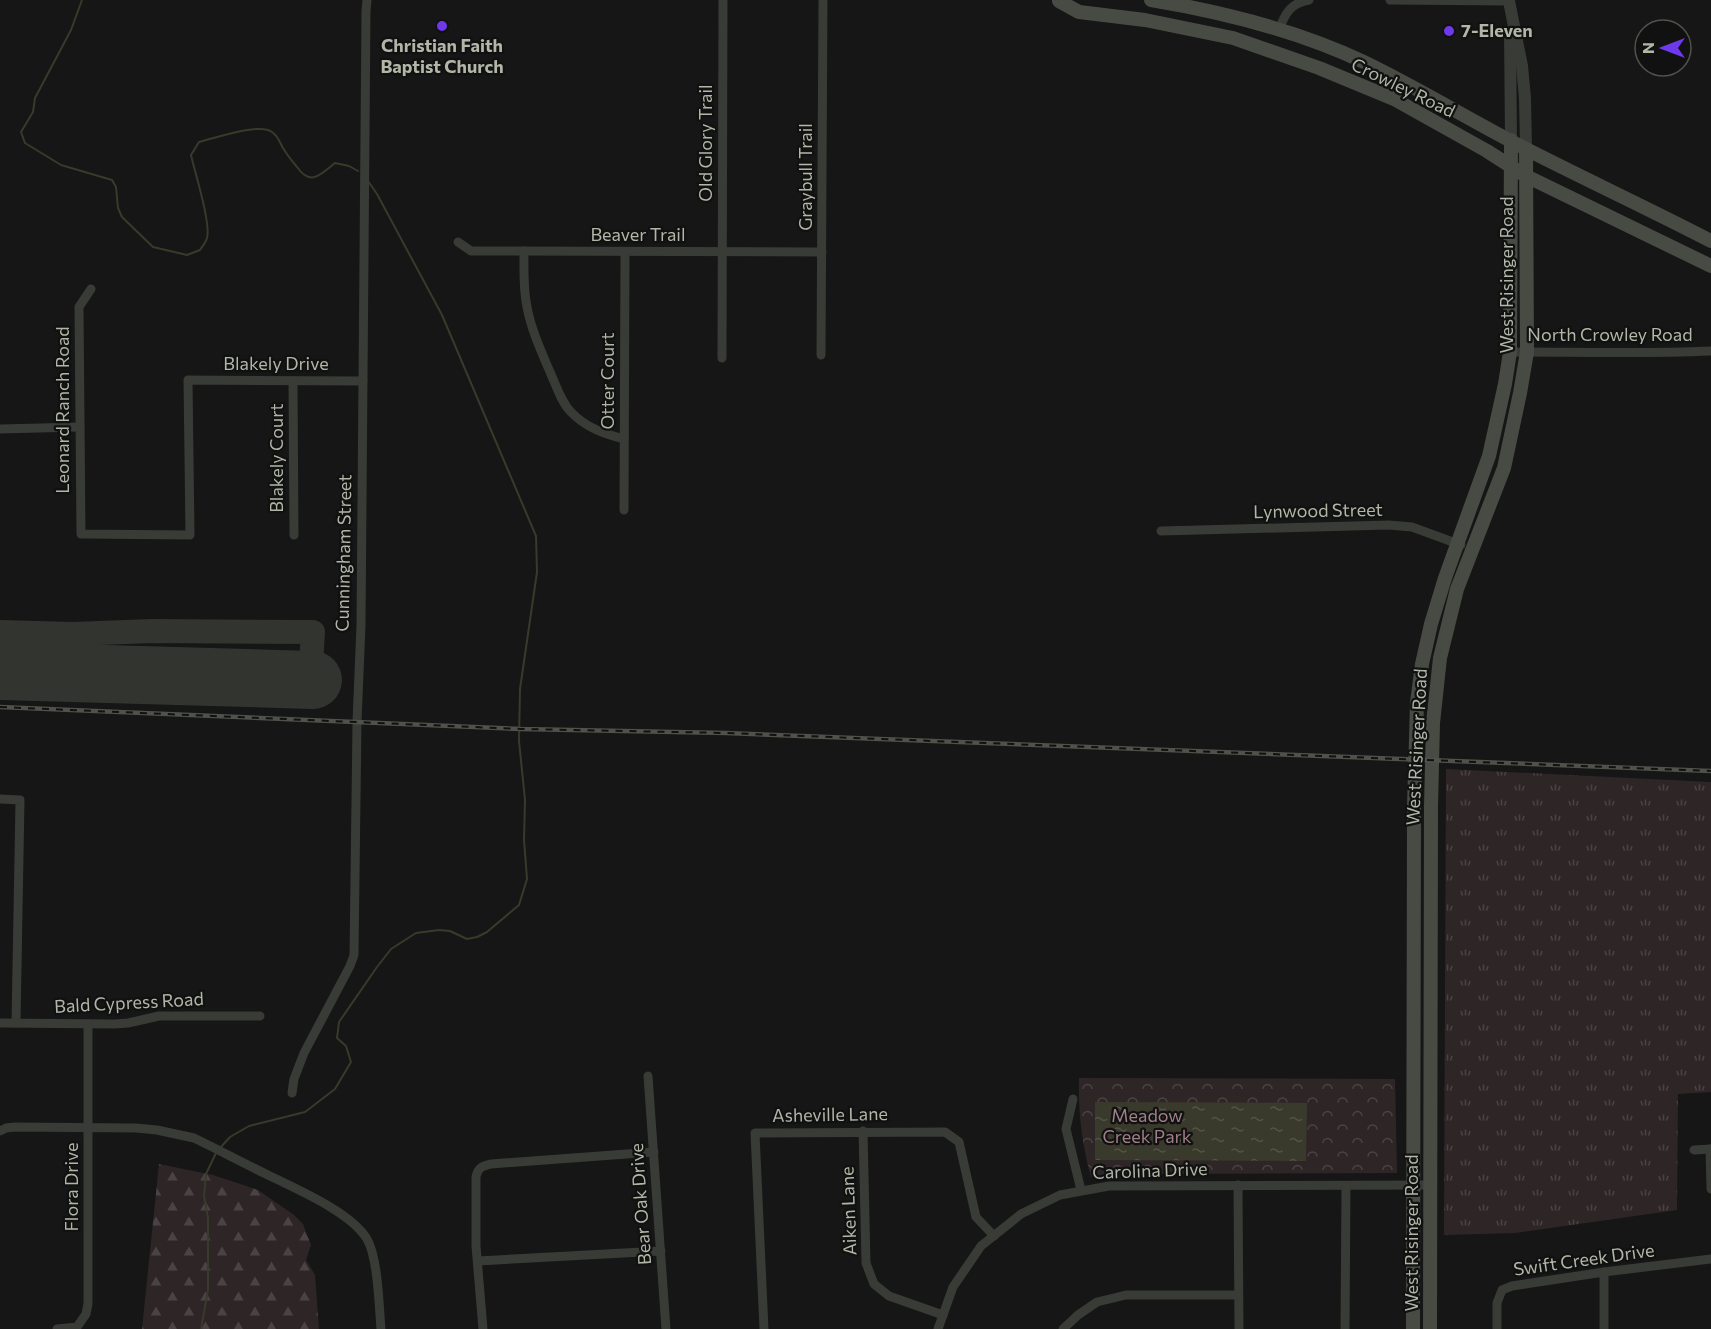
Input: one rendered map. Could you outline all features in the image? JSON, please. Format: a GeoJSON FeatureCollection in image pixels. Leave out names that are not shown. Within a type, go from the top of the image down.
{"type":"FeatureCollection","features":[{"type":"Feature","properties":{"kind":"main road","name":"Crowley Road"},"geometry":{"type":"LineString","coordinates":[[1047,0],[1059,0],[1079,12],[1145,20],[1233,38],[1319,68],[1394,99],[1526,176],[1711,266]]}},
{"type":"Feature","properties":{"kind":"main road","name":"Crowley Road"},"geometry":{"type":"LineString","coordinates":[[1151,0],[1280,30],[1363,62],[1526,149],[1711,241]]}},
{"type":"Feature","properties":{"kind":"main road","name":"West Risinger Road"},"geometry":{"type":"LineString","coordinates":[[1413,1329],[1413,1000],[1415,759],[1418,703],[1422,664],[1431,624],[1457,544],[1490,456],[1505,384],[1510,352],[1510,140]]}},
{"type":"Feature","properties":{"kind":"main road","name":"West Risinger Road"},"geometry":{"type":"LineString","coordinates":[[1430,1329],[1433,723],[1440,658],[1457,589],[1504,468],[1527,352],[1526,149]]}},
{"type":"Feature","properties":{"kind":"main road"},"geometry":{"type":"LineString","coordinates":[[1413,1000],[1421,1003],[1425,1008],[1428,1021],[1427,1071],[1430,1083]]}},
{"type":"Feature","properties":{"kind":"street","name":"Cunningham Street"},"geometry":{"type":"LineString","coordinates":[[291,1093],[304,1053],[354,955],[357,722],[361,625],[367,0]]}},
{"type":"Feature","properties":{"kind":"street","name":"Old Glory Trail"},"geometry":{"type":"LineString","coordinates":[[722,358],[723,0]]}},
{"type":"Feature","properties":{"kind":"street","name":"Graybull Trail"},"geometry":{"type":"LineString","coordinates":[[821,355],[823,0]]}},
{"type":"Feature","properties":{"kind":"street"},"geometry":{"type":"LineString","coordinates":[[1280,30],[1282,22],[1294,5],[1309,0]]}},
{"type":"Feature","properties":{"kind":"street"},"geometry":{"type":"LineString","coordinates":[[1390,0],[1509,0]]}},
{"type":"Feature","properties":{"kind":"street","name":"West Risinger Road"},"geometry":{"type":"LineString","coordinates":[[1509,0],[1510,140]]}},
{"type":"Feature","properties":{"kind":"street","name":"West Risinger Road"},"geometry":{"type":"LineString","coordinates":[[1509,0],[1522,66],[1526,149]]}},
{"type":"Feature","properties":{"kind":"street","name":"Beaver Trail"},"geometry":{"type":"LineString","coordinates":[[458,242],[471,251],[822,252]]}},
{"type":"Feature","properties":{"kind":"street"},"geometry":{"type":"LineString","coordinates":[[524,251],[527,308],[536,337],[562,398],[571,412],[586,424],[601,433],[624,439]]}},
{"type":"Feature","properties":{"kind":"street","name":"Otter Court"},"geometry":{"type":"LineString","coordinates":[[624,510],[625,252]]}},
{"type":"Feature","properties":{"kind":"street","name":"Leonard Ranch Road"},"geometry":{"type":"LineString","coordinates":[[81,534],[79,307],[91,289]]}},
{"type":"Feature","properties":{"kind":"street","name":"North Crowley Road"},"geometry":{"type":"LineString","coordinates":[[1510,352],[1711,351]]}},
{"type":"Feature","properties":{"kind":"street","name":"Blakely Drive"},"geometry":{"type":"LineString","coordinates":[[81,534],[190,535],[188,380],[363,381]]}},
{"type":"Feature","properties":{"kind":"street","name":"Blakely Court"},"geometry":{"type":"LineString","coordinates":[[293,381],[294,535]]}},
{"type":"Feature","properties":{"kind":"street"},"geometry":{"type":"LineString","coordinates":[[0,429],[80,427]]}},
{"type":"Feature","properties":{"kind":"street","name":"Lynwood Street"},"geometry":{"type":"LineString","coordinates":[[1161,531],[1389,525],[1412,527],[1473,549]]}},
{"type":"Feature","properties":{"kind":"street"},"geometry":{"type":"LineString","coordinates":[[0,800],[21,800],[16,1023]]}},
{"type":"Feature","properties":{"kind":"street","name":"Bald Cypress Road"},"geometry":{"type":"LineString","coordinates":[[0,1023],[128,1023],[159,1016],[260,1016]]}},
{"type":"Feature","properties":{"kind":"street","name":"Flora Drive"},"geometry":{"type":"LineString","coordinates":[[57,1329],[76,1327],[86,1314],[88,1305],[88,1024]]}},
{"type":"Feature","properties":{"kind":"street","name":"Bear Oak Drive"},"geometry":{"type":"LineString","coordinates":[[648,1076],[666,1329]]}},
{"type":"Feature","properties":{"kind":"street"},"geometry":{"type":"LineString","coordinates":[[1073,1099],[1066,1129],[1082,1190]]}},
{"type":"Feature","properties":{"kind":"street"},"geometry":{"type":"LineString","coordinates":[[0,1131],[15,1127],[147,1129],[175,1133],[194,1138],[300,1191],[336,1211],[367,1239],[375,1264],[381,1329]]}},
{"type":"Feature","properties":{"kind":"street","name":"Aiken Lane"},"geometry":{"type":"LineString","coordinates":[[863,1131],[866,1263],[874,1284],[889,1296],[943,1315]]}},
{"type":"Feature","properties":{"kind":"street","name":"Asheville Lane"},"geometry":{"type":"LineString","coordinates":[[764,1329],[754,1133],[945,1132],[959,1142],[976,1217],[994,1236]]}},
{"type":"Feature","properties":{"kind":"street"},"geometry":{"type":"LineString","coordinates":[[1694,1150],[1711,1149],[1711,1190]]}},
{"type":"Feature","properties":{"kind":"street"},"geometry":{"type":"LineString","coordinates":[[483,1329],[478,1261],[477,1170],[491,1164],[654,1152]]}},
{"type":"Feature","properties":{"kind":"street"},"geometry":{"type":"LineString","coordinates":[[1238,1185],[1239,1329]]}},
{"type":"Feature","properties":{"kind":"street","name":"Carolina Drive"},"geometry":{"type":"LineString","coordinates":[[938,1329],[953,1287],[981,1246],[1021,1214],[1060,1195],[1109,1186],[1429,1185]]}},
{"type":"Feature","properties":{"kind":"street"},"geometry":{"type":"LineString","coordinates":[[1345,1329],[1346,1186]]}},
{"type":"Feature","properties":{"kind":"street"},"geometry":{"type":"LineString","coordinates":[[478,1261],[661,1251]]}},
{"type":"Feature","properties":{"kind":"street","name":"Swift Creek Drive"},"geometry":{"type":"LineString","coordinates":[[1497,1329],[1497,1303],[1502,1290],[1512,1286],[1711,1259]]}},
{"type":"Feature","properties":{"kind":"street"},"geometry":{"type":"LineString","coordinates":[[1604,1272],[1604,1329]]}},
{"type":"Feature","properties":{"kind":"street"},"geometry":{"type":"LineString","coordinates":[[1063,1329],[1097,1302],[1126,1295],[1238,1295]]}},
{"type":"Feature","properties":{"kind":"green space"},"geometry":{"type":"Polygon","coordinates":[[[1446,769],[1711,782],[1711,1092],[1678,1094],[1677,1210],[1515,1233],[1444,1235],[1446,769]]]}},
{"type":"Feature","properties":{"kind":"green space","name":"Meadow Creek Park"},"geometry":{"type":"Polygon","coordinates":[[[1079,1078],[1395,1079],[1397,1173],[1118,1174],[1091,1177],[1081,1128],[1079,1078]]]}},
{"type":"Feature","properties":{"kind":"green space"},"geometry":{"type":"Polygon","coordinates":[[[159,1164],[213,1175],[258,1190],[303,1224],[311,1245],[306,1260],[315,1275],[319,1329],[142,1329],[159,1164]]]}},
{"type":"Feature","properties":{"kind":"water"},"geometry":{"type":"Polygon","coordinates":[[[1095,1102],[1307,1103],[1306,1161],[1095,1160],[1095,1102]]]}},
{"type":"Feature","properties":{"kind":"waterway"},"geometry":{"type":"LineString","coordinates":[[82,0],[71,30],[35,98],[33,112],[21,132],[25,143],[61,165],[112,180],[116,187],[118,208],[122,217],[153,247],[187,255],[200,250],[206,240],[208,231],[205,210],[191,155],[199,142],[253,129],[268,130],[276,135],[290,158],[307,176],[316,177],[335,163],[358,171]]}},
{"type":"Feature","properties":{"kind":"waterway"},"geometry":{"type":"LineString","coordinates":[[220,1148],[230,1137],[249,1126],[305,1112],[335,1089],[351,1062],[346,1046],[337,1038],[339,1022],[391,949],[416,933],[450,931],[467,939],[487,932],[519,905],[527,879],[524,840],[525,800],[519,741],[520,689],[537,572],[536,536],[442,315],[368,181]]}},
{"type":"Feature","properties":{"kind":"waterway"},"geometry":{"type":"LineString","coordinates":[[201,1329],[208,1290],[208,1218],[204,1196],[206,1174],[216,1153]]}},
{"type":"Feature","properties":{"kind":"taxiway"},"geometry":{"type":"LineString","coordinates":[[0,632],[73,634],[152,631],[313,632],[310,680]]}},
{"type":"Feature","properties":{"kind":"runway"},"geometry":{"type":"LineString","coordinates":[[0,671],[313,680]]}},
{"type":"Feature","properties":{"kind":"railway"},"geometry":{"type":"LineString","coordinates":[[0,707],[521,729],[726,733],[1711,771]]}},
{"type":"Feature","properties":{"kind":"place","name":"Christian Faith Baptist Church"},"geometry":{"type":"Point","coordinates":[442,26]}},
{"type":"Feature","properties":{"kind":"place","name":"7-Eleven"},"geometry":{"type":"Point","coordinates":[1449,31]}}]}
